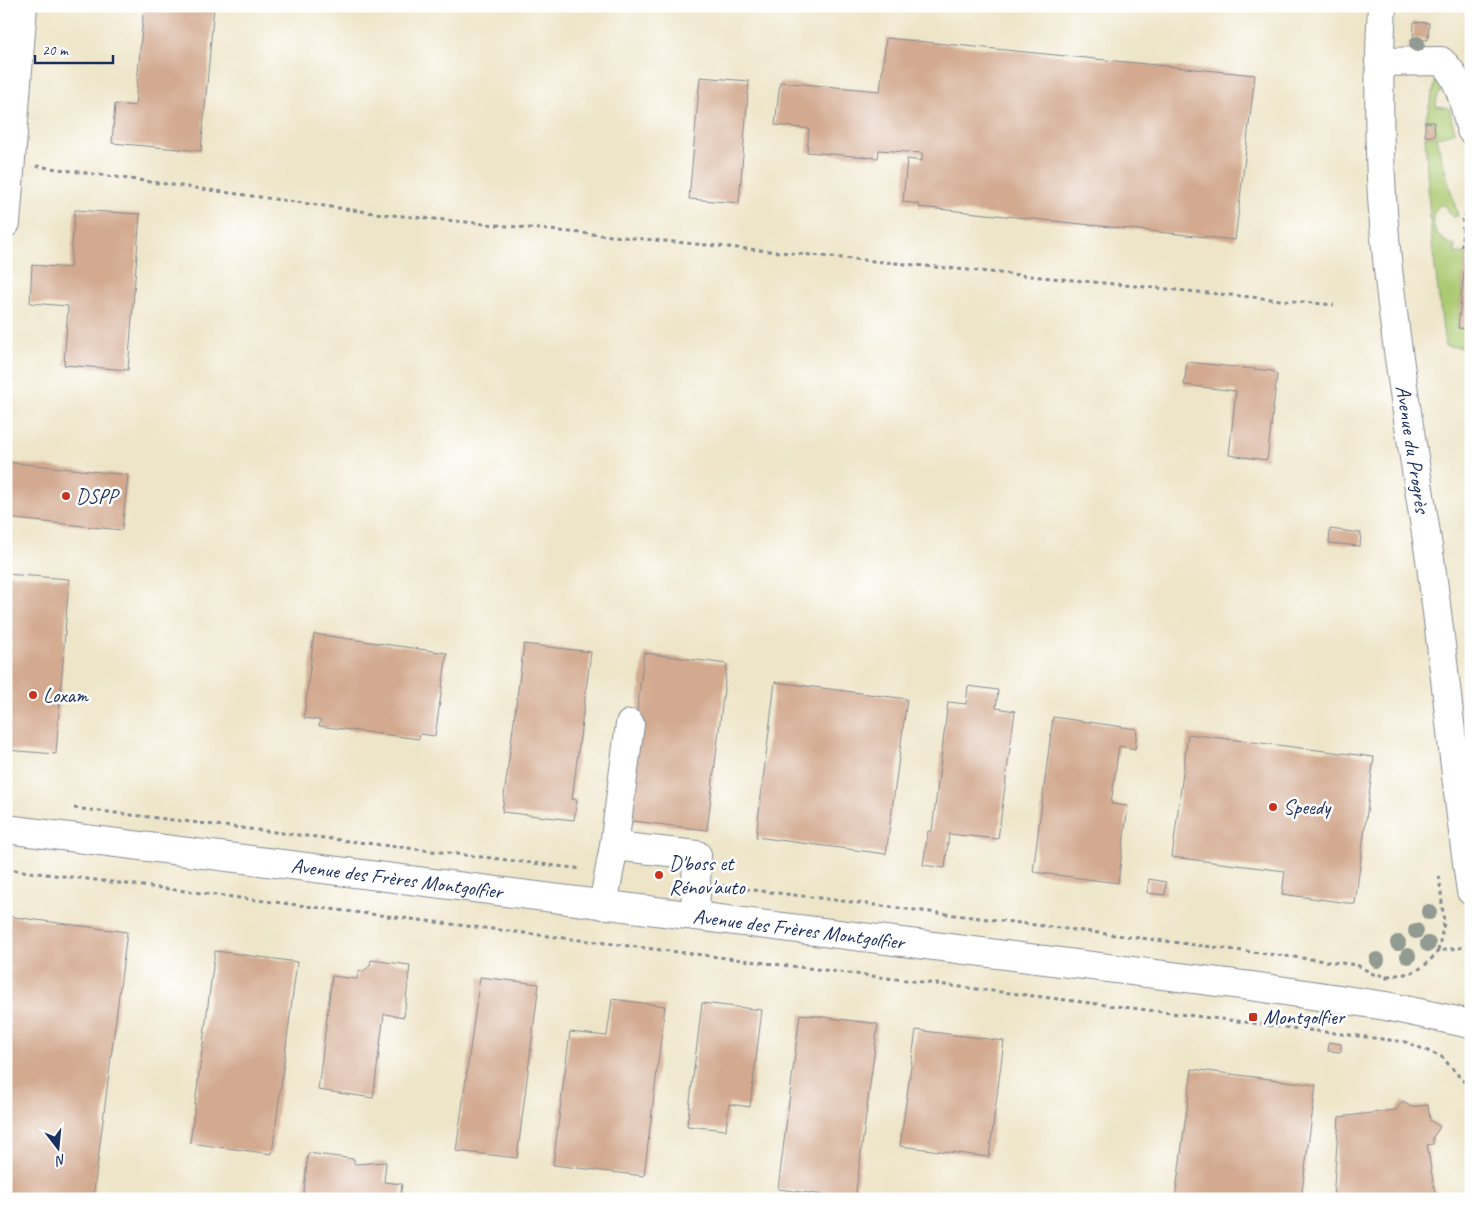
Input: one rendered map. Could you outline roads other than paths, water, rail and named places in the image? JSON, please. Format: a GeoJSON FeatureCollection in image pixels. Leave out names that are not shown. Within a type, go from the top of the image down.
{"type":"FeatureCollection","features":[{"type":"Feature","properties":{"kind":"street"},"geometry":{"type":"LineString","coordinates":[[6,222],[23,6]]}},
{"type":"Feature","properties":{"kind":"street","name":"Avenue du Progrès"},"geometry":{"type":"LineString","coordinates":[[1382,6],[1379,62],[1380,162],[1384,226],[1393,310],[1433,585],[1471,890]]}},
{"type":"Feature","properties":{"kind":"street"},"geometry":{"type":"LineString","coordinates":[[1379,62],[1442,61],[1451,69],[1456,78],[1471,130]]}},
{"type":"Feature","properties":{"kind":"street"},"geometry":{"type":"LineString","coordinates":[[603,905],[614,846],[630,724]]}},
{"type":"Feature","properties":{"kind":"street","name":"Avenue des Frères Montgolfier"},"geometry":{"type":"LineString","coordinates":[[6,830],[1267,989],[1386,1006],[1471,1024]]}},
{"type":"Feature","properties":{"kind":"street"},"geometry":{"type":"LineString","coordinates":[[614,846],[698,855],[695,916]]}},
{"type":"Feature","properties":{"kind":"place","name":"DSPP"},"geometry":{"type":"Point","coordinates":[66,496]}},
{"type":"Feature","properties":{"kind":"place","name":"Loxam"},"geometry":{"type":"Point","coordinates":[33,695]}},
{"type":"Feature","properties":{"kind":"place","name":"Speedy"},"geometry":{"type":"Point","coordinates":[1273,807]}},
{"type":"Feature","properties":{"kind":"place","name":"D'boss et Rénov'auto"},"geometry":{"type":"Point","coordinates":[659,875]}},
{"type":"Feature","properties":{"kind":"place","name":"Montgolfier"},"geometry":{"type":"Point","coordinates":[1253,1017]}}]}
